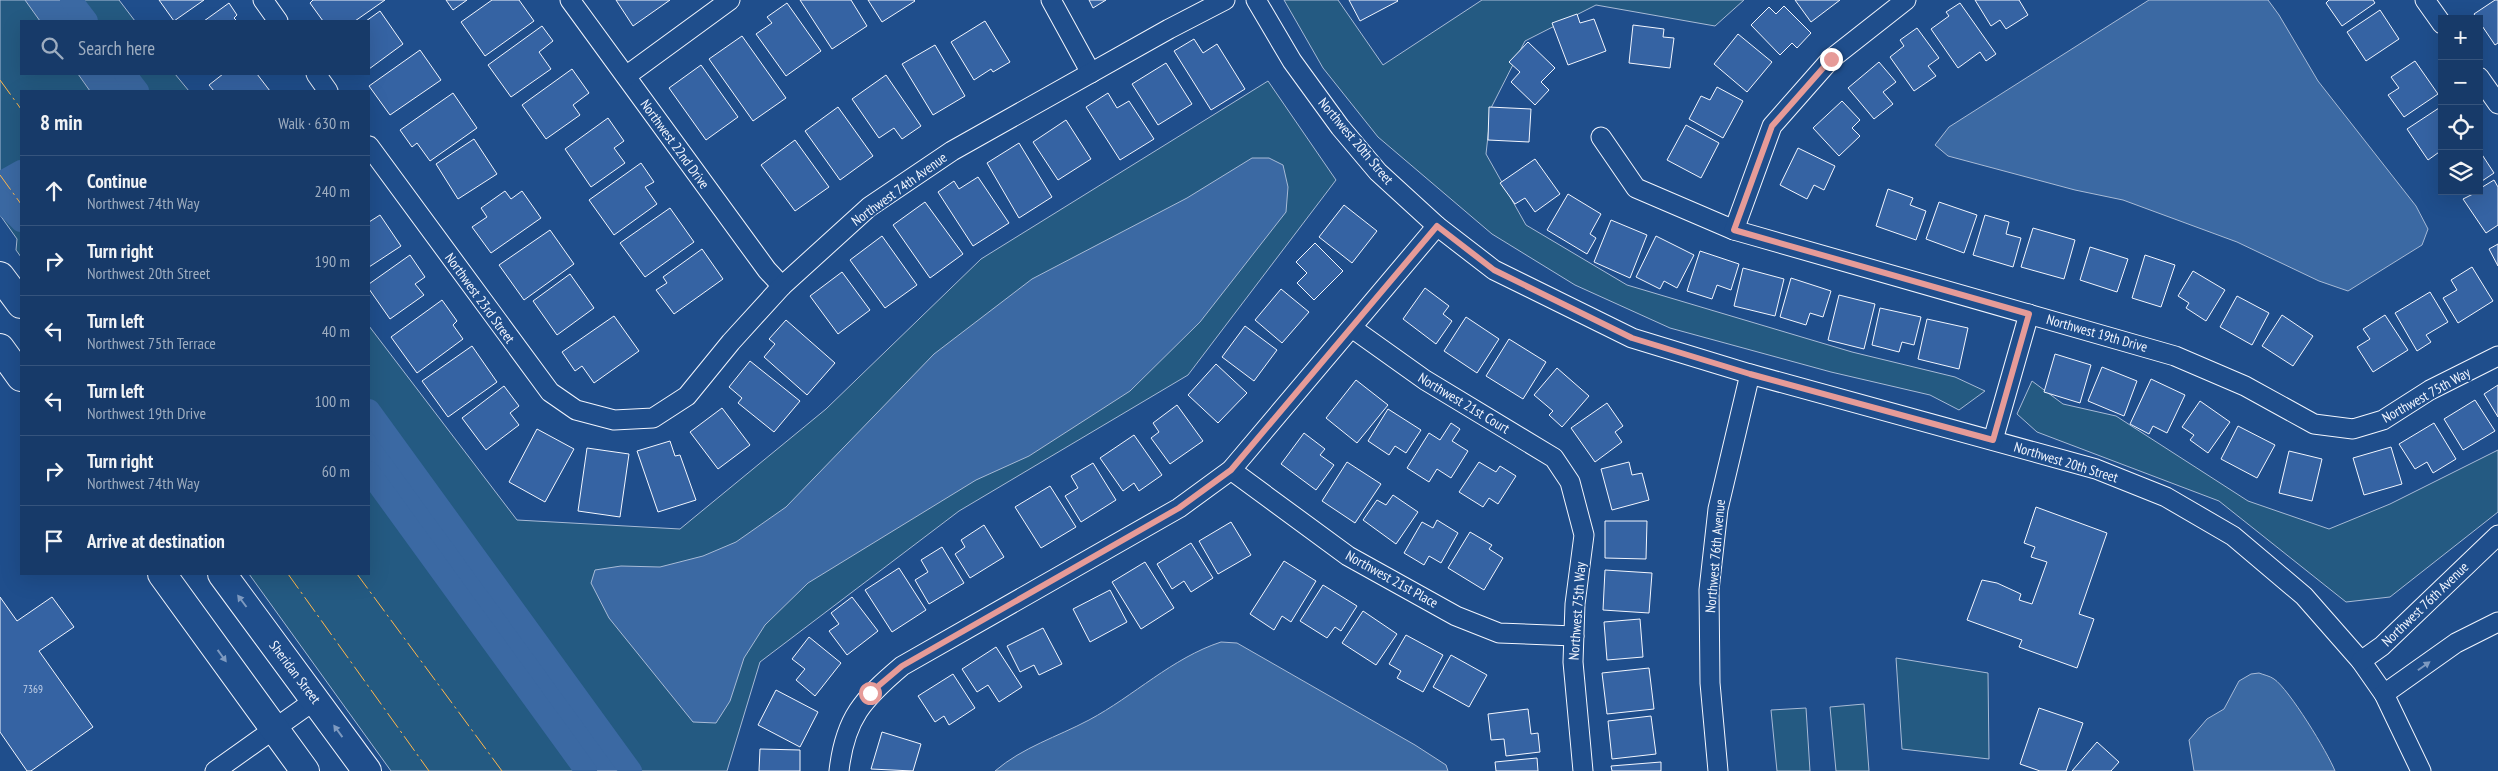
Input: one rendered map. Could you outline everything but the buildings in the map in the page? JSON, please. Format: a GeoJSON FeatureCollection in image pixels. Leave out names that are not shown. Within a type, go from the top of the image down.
{"type":"FeatureCollection","features":[{"type":"Feature","properties":{"kind":"main road"},"geometry":{"type":"LineString","coordinates":[[0,276],[20,303]]}},
{"type":"Feature","properties":{"kind":"main road"},"geometry":{"type":"LineString","coordinates":[[0,348],[20,376]]}},
{"type":"Feature","properties":{"kind":"main road"},"geometry":{"type":"LineString","coordinates":[[163,575],[304,771]]}},
{"type":"Feature","properties":{"kind":"main road","name":"Sheridan Street"},"geometry":{"type":"LineString","coordinates":[[223,575],[367,771]]}},
{"type":"Feature","properties":{"kind":"street"},"geometry":{"type":"LineString","coordinates":[[263,0],[277,20]]}},
{"type":"Feature","properties":{"kind":"street","name":"Northwest 22nd Drive"},"geometry":{"type":"LineString","coordinates":[[570,0],[766,270],[782,286]]}},
{"type":"Feature","properties":{"kind":"street"},"geometry":{"type":"LineString","coordinates":[[626,76],[730,0]]}},
{"type":"Feature","properties":{"kind":"street"},"geometry":{"type":"LineString","coordinates":[[1051,0],[1091,73]]}},
{"type":"Feature","properties":{"kind":"street","name":"Northwest 74th Avenue"},"geometry":{"type":"LineString","coordinates":[[614,420],[653,418],[687,396],[731,342],[782,286],[869,207],[952,151],[1225,0]]}},
{"type":"Feature","properties":{"kind":"street","name":"Northwest 20th Street"},"geometry":{"type":"LineString","coordinates":[[1256,0],[1292,61],[1340,127],[1378,172],[1437,226],[1494,270],[1632,338],[1750,374],[2096,469],[2166,497],[2233,536],[2304,596],[2362,661],[2384,694],[2421,771]]}},
{"type":"Feature","properties":{"kind":"street"},"geometry":{"type":"LineString","coordinates":[[1734,230],[1772,126],[1831,59],[1906,0]]}},
{"type":"Feature","properties":{"kind":"street"},"geometry":{"type":"LineString","coordinates":[[2425,0],[2438,18]]}},
{"type":"Feature","properties":{"kind":"street"},"geometry":{"type":"LineString","coordinates":[[317,75],[327,90]]}},
{"type":"Feature","properties":{"kind":"street"},"geometry":{"type":"LineString","coordinates":[[2483,83],[2498,104]]}},
{"type":"Feature","properties":{"kind":"street","name":"Northwest 19th Drive"},"geometry":{"type":"LineString","coordinates":[[1601,138],[1636,188],[1734,230],[2175,356],[2245,386],[2314,424],[2353,429]]}},
{"type":"Feature","properties":{"kind":"street","name":"Northwest 23rd Street"},"geometry":{"type":"LineString","coordinates":[[370,147],[550,392],[576,410],[614,420]]}},
{"type":"Feature","properties":{"kind":"street"},"geometry":{"type":"LineString","coordinates":[[839,771],[841,753],[850,722],[870,693],[902,666],[1179,508],[1231,470],[1437,226]]}},
{"type":"Feature","properties":{"kind":"street"},"geometry":{"type":"LineString","coordinates":[[1993,440],[2029,314]]}},
{"type":"Feature","properties":{"kind":"street","name":"Northwest 21st Court"},"geometry":{"type":"LineString","coordinates":[[1352,328],[1424,380],[1554,458],[1570,482]]}},
{"type":"Feature","properties":{"kind":"street","name":"Northwest 75th Way"},"geometry":{"type":"LineString","coordinates":[[2353,429],[2383,420],[2430,390],[2498,356]]}},
{"type":"Feature","properties":{"kind":"street","name":"Northwest 76th Avenue"},"geometry":{"type":"LineString","coordinates":[[1718,771],[1710,683],[1709,590],[1718,509],[1750,374]]}},
{"type":"Feature","properties":{"kind":"street","name":"Northwest 21st Place"},"geometry":{"type":"LineString","coordinates":[[1231,470],[1348,556],[1456,616],[1499,633],[1574,636]]}},
{"type":"Feature","properties":{"kind":"street","name":"Northwest 75th Way"},"geometry":{"type":"LineString","coordinates":[[1570,482],[1584,534],[1575,604],[1573,662],[1583,771]]}},
{"type":"Feature","properties":{"kind":"street","name":"Northwest 76th Avenue"},"geometry":{"type":"LineString","coordinates":[[2362,661],[2382,646],[2494,541]]}},
{"type":"Feature","properties":{"kind":"street"},"geometry":{"type":"LineString","coordinates":[[2384,694],[2456,643],[2498,622]]}},
{"type":"Feature","properties":{"kind":"street"},"geometry":{"type":"LineString","coordinates":[[215,771],[315,700]]}},
{"type":"Feature","properties":{"kind":"shaded area"},"geometry":{"type":"Polygon","coordinates":[[[0,0],[119,0],[134,20],[20,20],[20,75],[176,75],[188,90],[20,90],[20,256],[16,250],[17,239],[0,215],[0,0]]]}},
{"type":"Feature","properties":{"kind":"shaded area"},"geometry":{"type":"Polygon","coordinates":[[[25,0],[71,0],[86,20],[39,20],[25,0]]]}},
{"type":"Feature","properties":{"kind":"shaded area"},"geometry":{"type":"Polygon","coordinates":[[[1284,0],[1338,0],[1383,65],[1482,0],[1744,0],[1715,26],[1596,5],[1525,41],[1491,108],[1486,154],[1526,225],[1627,285],[1852,352],[1955,377],[1985,391],[1959,410],[1930,395],[1831,372],[1670,328],[1575,285],[1492,234],[1378,137],[1323,68],[1284,0]]]}},
{"type":"Feature","properties":{"kind":"shaded area"},"geometry":{"type":"Polygon","coordinates":[[[2149,0],[2268,0],[2318,81],[2416,206],[2428,229],[2422,245],[2348,291],[2319,281],[2237,242],[2123,200],[2075,190],[1948,156],[1935,145],[1949,127],[2149,0]]]}},
{"type":"Feature","properties":{"kind":"shaded area"},"geometry":{"type":"Polygon","coordinates":[[[79,75],[126,75],[137,90],[89,90],[79,75]]]}},
{"type":"Feature","properties":{"kind":"shaded area"},"geometry":{"type":"Polygon","coordinates":[[[1268,81],[1336,180],[1188,375],[959,511],[760,662],[727,771],[391,771],[250,575],[370,575],[370,327],[517,520],[680,529],[826,409],[981,259],[1268,81]]]}},
{"type":"Feature","properties":{"kind":"shaded area"},"geometry":{"type":"Polygon","coordinates":[[[1252,158],[1269,158],[1283,165],[1288,187],[1286,212],[1200,322],[1130,391],[1029,456],[976,480],[808,583],[765,625],[744,658],[730,701],[716,723],[693,722],[609,618],[591,583],[595,570],[621,566],[660,567],[703,556],[736,542],[786,507],[934,354],[1032,279],[1187,198],[1252,158]]]}},
{"type":"Feature","properties":{"kind":"shaded area"},"geometry":{"type":"Polygon","coordinates":[[[20,172],[20,222],[0,200],[0,183],[20,172]]]}},
{"type":"Feature","properties":{"kind":"shaded area"},"geometry":{"type":"Polygon","coordinates":[[[2032,381],[2063,404],[2116,416],[2248,501],[2329,529],[2390,504],[2498,450],[2498,512],[2390,597],[2346,602],[2219,501],[2037,432],[2017,414],[2032,381]]]}},
{"type":"Feature","properties":{"kind":"shaded area"},"geometry":{"type":"Polygon","coordinates":[[[370,411],[631,771],[586,771],[370,473],[370,411]]]}},
{"type":"Feature","properties":{"kind":"shaded area"},"geometry":{"type":"Polygon","coordinates":[[[1221,642],[1237,643],[1415,745],[1446,765],[1448,771],[995,771],[1017,755],[1106,710],[1170,667],[1203,649],[1221,642]]]}},
{"type":"Feature","properties":{"kind":"shaded area"},"geometry":{"type":"Polygon","coordinates":[[[1896,658],[1988,673],[1989,759],[1902,749],[1896,658]]]}},
{"type":"Feature","properties":{"kind":"shaded area"},"geometry":{"type":"Polygon","coordinates":[[[2259,673],[2274,679],[2289,695],[2317,737],[2335,771],[2194,771],[2189,740],[2207,719],[2224,709],[2239,681],[2251,674],[2259,673]]]}},
{"type":"Feature","properties":{"kind":"shaded area"},"geometry":{"type":"Polygon","coordinates":[[[1864,704],[1869,771],[1836,771],[1830,707],[1864,704]]]}},
{"type":"Feature","properties":{"kind":"shaded area"},"geometry":{"type":"Polygon","coordinates":[[[1806,708],[1810,771],[1777,771],[1771,710],[1806,708]]]}},
{"type":"Feature","properties":{"kind":"waterway"},"geometry":{"type":"LineString","coordinates":[[71,0],[86,20]]}},
{"type":"Feature","properties":{"kind":"waterway"},"geometry":{"type":"LineString","coordinates":[[126,75],[137,90]]}},
{"type":"Feature","properties":{"kind":"waterway"},"geometry":{"type":"LineString","coordinates":[[0,183],[20,172]]}},
{"type":"Feature","properties":{"kind":"waterway"},"geometry":{"type":"LineString","coordinates":[[0,200],[20,220]]}},
{"type":"Feature","properties":{"kind":"waterway"},"geometry":{"type":"LineString","coordinates":[[370,411],[631,771]]}},
{"type":"Feature","properties":{"kind":"waterway"},"geometry":{"type":"LineString","coordinates":[[370,473],[586,771]]}},
{"type":"Feature","properties":{"kind":"power"},"geometry":{"type":"LineString","coordinates":[[0,80],[20,108]]}},
{"type":"Feature","properties":{"kind":"power"},"geometry":{"type":"LineString","coordinates":[[0,175],[20,203]]}},
{"type":"Feature","properties":{"kind":"power"},"geometry":{"type":"LineString","coordinates":[[289,575],[429,771]]}},
{"type":"Feature","properties":{"kind":"power"},"geometry":{"type":"LineString","coordinates":[[358,575],[502,771]]}},
{"type":"Feature","properties":{"kind":"route"},"geometry":{"type":"LineString","coordinates":[[870,693],[902,666],[1179,508],[1231,470],[1287,406],[1437,226],[1494,270],[1632,338],[1750,374],[1993,440],[2029,314],[1734,230],[1772,126],[1831,59]]}}]}
